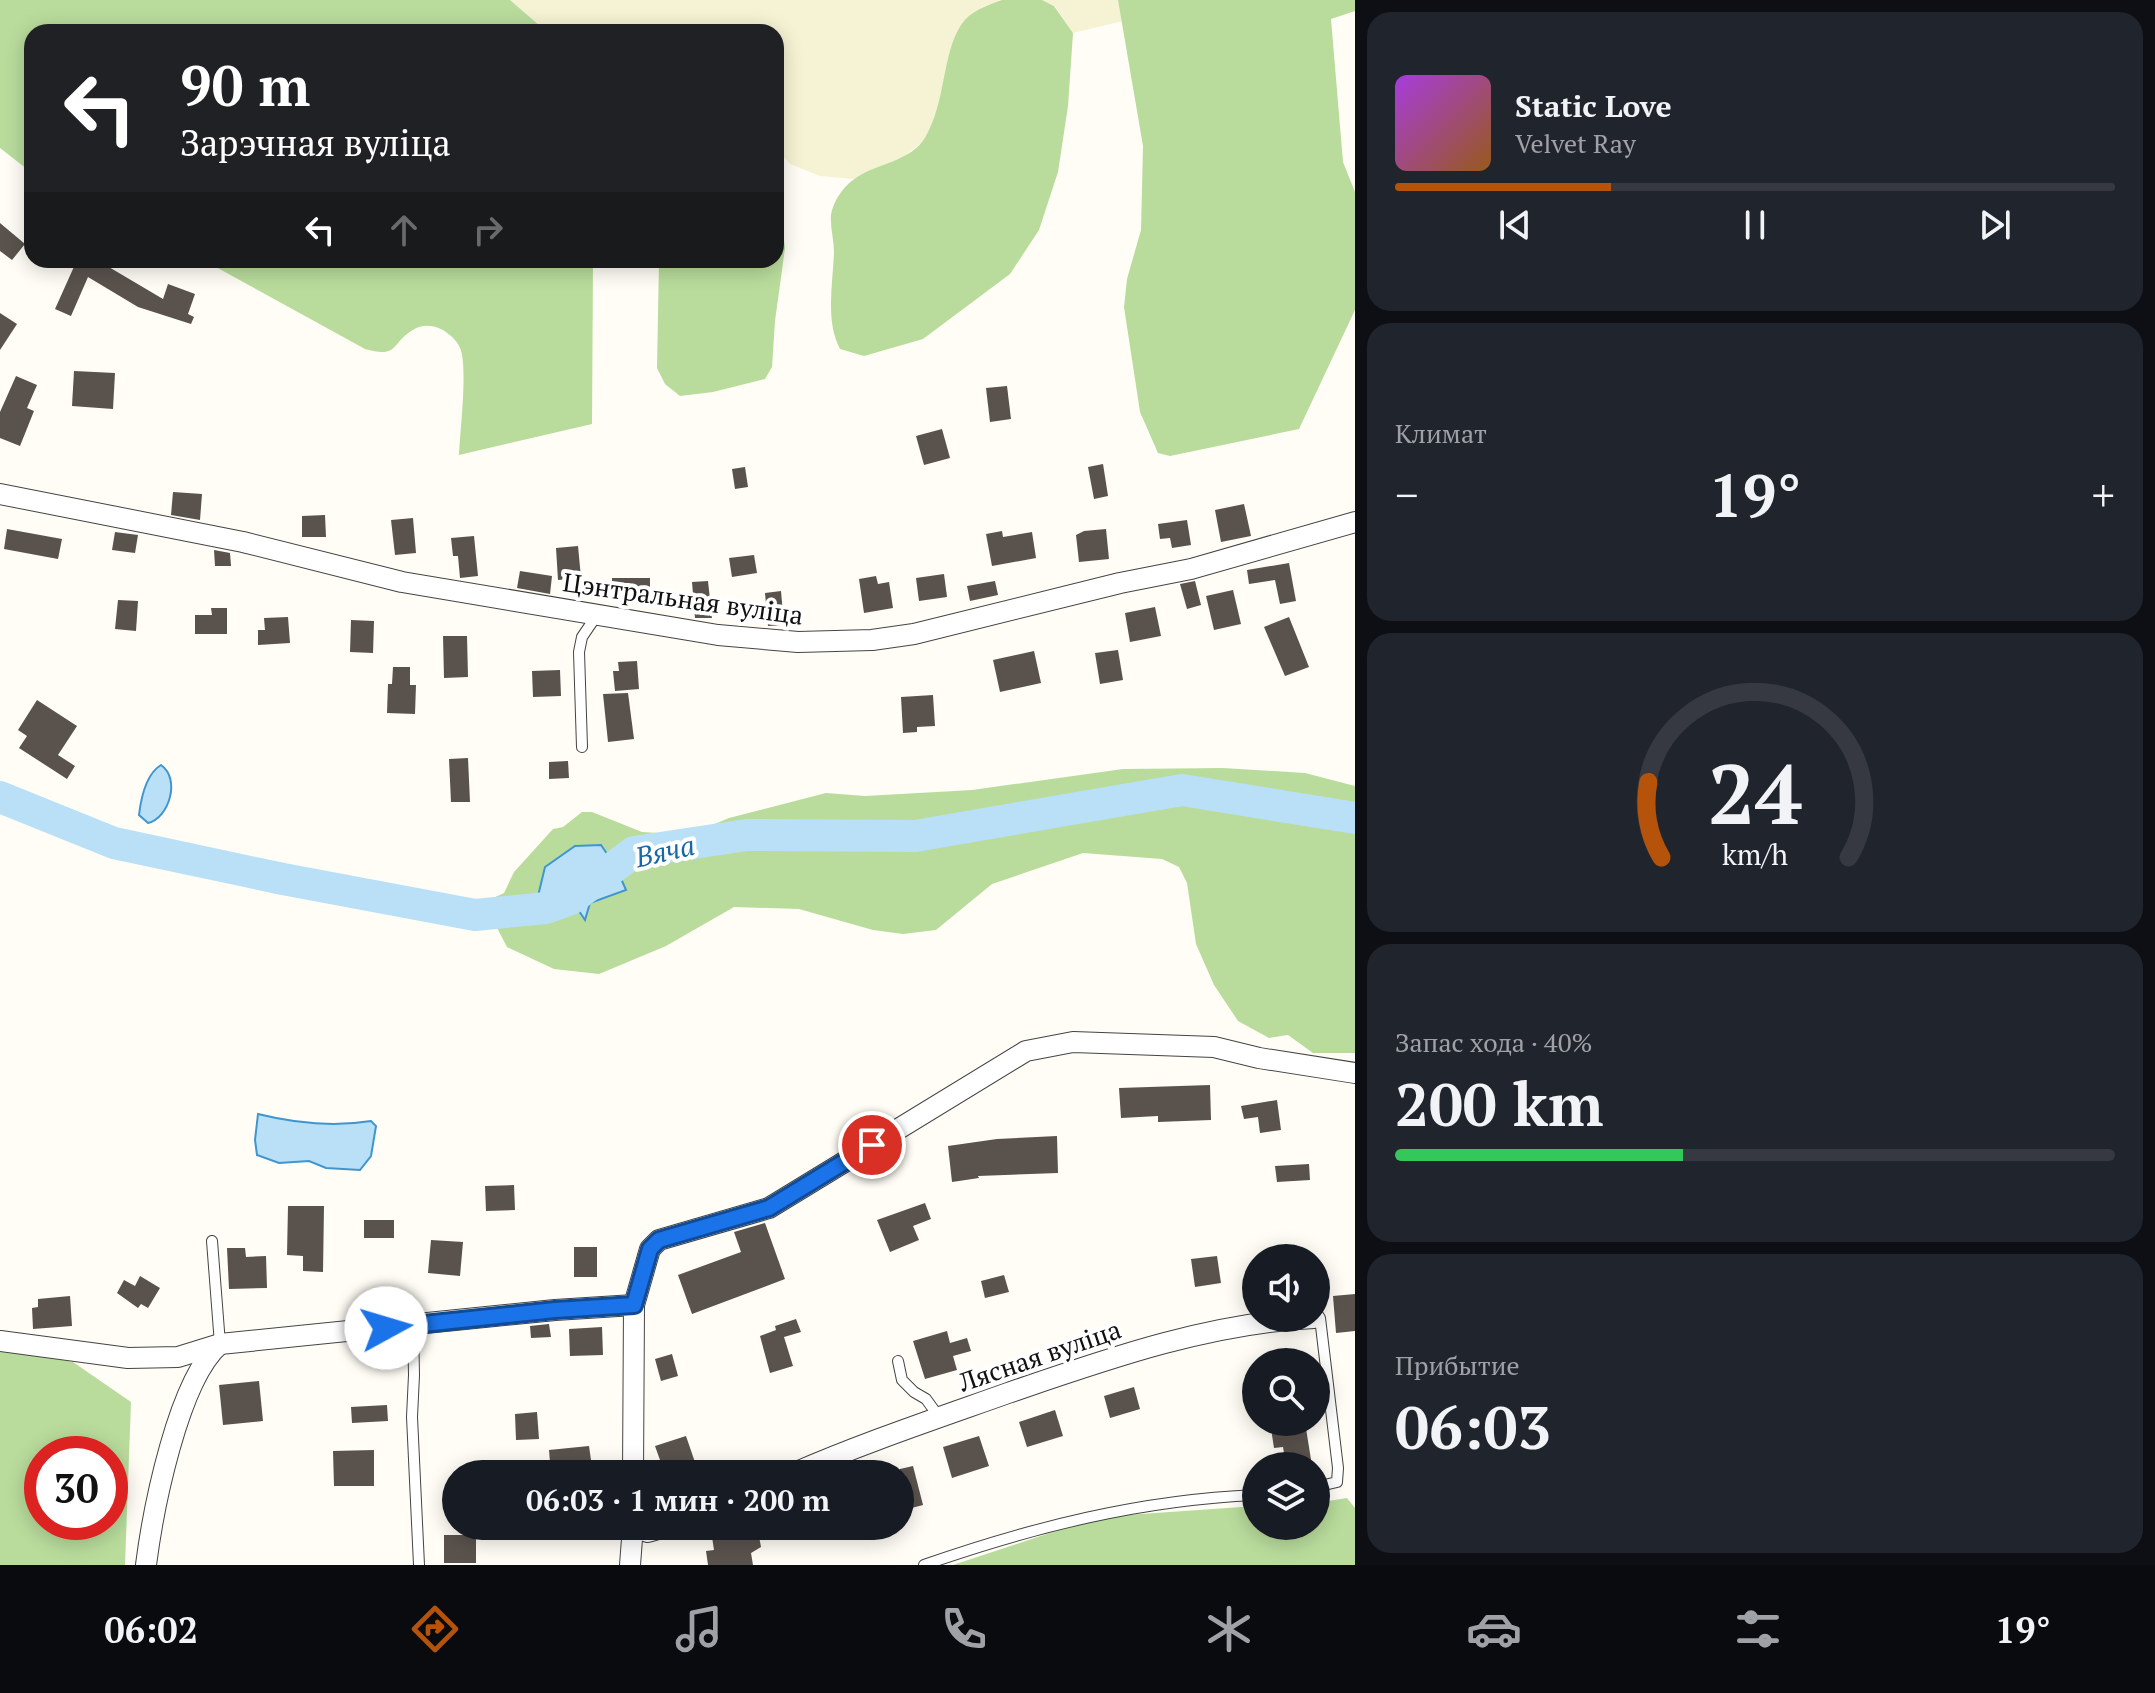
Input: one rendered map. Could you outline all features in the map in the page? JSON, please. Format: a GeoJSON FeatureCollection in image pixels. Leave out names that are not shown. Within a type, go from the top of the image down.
{"type":"FeatureCollection","features":[{"type":"Feature","properties":{"kind":"street","name":"Цэнтральная вуліца"},"geometry":{"type":"LineString","coordinates":[[0,494],[243,542],[402,582],[765,640],[831,643],[872,640],[961,624],[1120,583],[1191,569],[1355,522]]}},
{"type":"Feature","properties":{"kind":"street"},"geometry":{"type":"LineString","coordinates":[[633,1460],[634,1305],[650,1249],[659,1240],[769,1208],[1026,1051],[1073,1042],[1214,1047],[1259,1058],[1355,1073]]}},
{"type":"Feature","properties":{"kind":"street"},"geometry":{"type":"LineString","coordinates":[[0,1341],[128,1358],[178,1357],[220,1344],[634,1305]]}},
{"type":"Feature","properties":{"kind":"street","name":"Лясная вуліца"},"geometry":{"type":"LineString","coordinates":[[826,1460],[877,1439],[1132,1351],[1242,1327]]}},
{"type":"Feature","properties":{"kind":"street"},"geometry":{"type":"LineString","coordinates":[[146,1565],[149,1536],[165,1466],[183,1411],[201,1368],[210,1352],[220,1344]]}},
{"type":"Feature","properties":{"kind":"street"},"geometry":{"type":"LineString","coordinates":[[630,1565],[632,1540]]}},
{"type":"Feature","properties":{"kind":"lane"},"geometry":{"type":"LineString","coordinates":[[582,747],[579,652],[582,637],[597,615]]}},
{"type":"Feature","properties":{"kind":"lane"},"geometry":{"type":"LineString","coordinates":[[212,1241],[220,1344]]}},
{"type":"Feature","properties":{"kind":"lane"},"geometry":{"type":"LineString","coordinates":[[413,1325],[412,1417],[419,1565]]}},
{"type":"Feature","properties":{"kind":"lane"},"geometry":{"type":"LineString","coordinates":[[1319,1332],[1338,1468],[1337,1482],[1330,1484]]}},
{"type":"Feature","properties":{"kind":"lane"},"geometry":{"type":"LineString","coordinates":[[898,1361],[902,1380],[926,1399],[939,1417]]}},
{"type":"Feature","properties":{"kind":"lane"},"geometry":{"type":"LineString","coordinates":[[924,1565],[1029,1530],[1085,1516],[1242,1495]]}},
{"type":"Feature","properties":{"kind":"shaded area"},"geometry":{"type":"Polygon","coordinates":[[[510,0],[1002,0],[982,7],[943,90],[936,117],[924,141],[904,156],[854,179],[820,176],[790,164],[784,157],[784,24],[538,24],[510,0]]]}},
{"type":"Feature","properties":{"kind":"shaded area"},"geometry":{"type":"Polygon","coordinates":[[[1042,0],[1118,0],[1123,21],[1073,33],[1055,6],[1042,0]]]}},
{"type":"Feature","properties":{"kind":"green space"},"geometry":{"type":"Polygon","coordinates":[[[0,0],[510,0],[538,24],[24,24],[24,167],[0,148],[0,0]]]}},
{"type":"Feature","properties":{"kind":"green space"},"geometry":{"type":"Polygon","coordinates":[[[1002,0],[1042,0],[1054,6],[1073,33],[1068,106],[1058,172],[1039,230],[1010,274],[923,339],[864,356],[840,349],[831,314],[834,252],[831,215],[836,200],[845,187],[862,174],[903,157],[920,145],[937,108],[950,50],[961,25],[974,13],[1002,0]]]}},
{"type":"Feature","properties":{"kind":"green space"},"geometry":{"type":"Polygon","coordinates":[[[1118,0],[1355,0],[1355,11],[1331,19],[1343,162],[1355,192],[1355,310],[1299,429],[1170,456],[1158,453],[1140,412],[1124,307],[1127,279],[1141,230],[1143,146],[1118,0]]]}},
{"type":"Feature","properties":{"kind":"green space"},"geometry":{"type":"Polygon","coordinates":[[[218,268],[593,268],[592,424],[459,455],[463,383],[462,357],[455,340],[443,330],[424,326],[406,335],[390,351],[365,349],[218,268]]]}},
{"type":"Feature","properties":{"kind":"green space"},"geometry":{"type":"Polygon","coordinates":[[[659,268],[782,268],[772,367],[765,379],[713,392],[680,396],[665,384],[657,368],[659,268]]]}},
{"type":"Feature","properties":{"kind":"green space"},"geometry":{"type":"Polygon","coordinates":[[[1223,768],[1305,773],[1355,786],[1355,1053],[1313,1053],[1288,1035],[1269,1038],[1238,1021],[1214,985],[1196,944],[1187,883],[1179,867],[1162,859],[1083,853],[992,884],[936,930],[903,934],[873,930],[799,909],[734,907],[666,946],[599,974],[554,969],[507,947],[495,924],[490,905],[493,898],[504,893],[514,872],[553,829],[563,827],[582,812],[592,812],[642,832],[688,835],[729,818],[826,793],[865,796],[972,790],[1123,769],[1223,768]]]}},
{"type":"Feature","properties":{"kind":"green space"},"geometry":{"type":"Polygon","coordinates":[[[0,1348],[73,1362],[131,1402],[128,1484],[128,1436],[24,1436],[24,1540],[126,1540],[125,1565],[0,1565],[0,1348]]]}},
{"type":"Feature","properties":{"kind":"green space"},"geometry":{"type":"Polygon","coordinates":[[[1347,1498],[1355,1508],[1355,1565],[953,1565],[1098,1517],[1242,1507],[1242,1540],[1330,1540],[1330,1501],[1347,1498]]]}},
{"type":"Feature","properties":{"kind":"water"},"geometry":{"type":"Polygon","coordinates":[[[161,765],[170,779],[170,797],[162,814],[148,823],[139,815],[141,801],[148,780],[161,765]]]}},
{"type":"Feature","properties":{"kind":"water"},"geometry":{"type":"Polygon","coordinates":[[[601,845],[616,867],[626,890],[590,903],[585,920],[571,899],[546,908],[538,896],[545,867],[575,846],[601,845]]]}},
{"type":"Feature","properties":{"kind":"water"},"geometry":{"type":"Polygon","coordinates":[[[258,1114],[314,1123],[371,1121],[376,1126],[371,1156],[360,1170],[326,1168],[309,1161],[279,1163],[257,1155],[258,1114]]]}},
{"type":"Feature","properties":{"kind":"building"},"geometry":{"type":"Polygon","coordinates":[[[0,223],[24,245],[12,260],[0,251],[0,223]]]}},
{"type":"Feature","properties":{"kind":"building"},"geometry":{"type":"Polygon","coordinates":[[[73,268],[111,268],[163,299],[168,284],[195,294],[188,314],[194,317],[191,324],[138,307],[88,277],[71,316],[55,309],[73,268]]]}},
{"type":"Feature","properties":{"kind":"building"},"geometry":{"type":"Polygon","coordinates":[[[0,313],[17,324],[0,350],[0,313]]]}},
{"type":"Feature","properties":{"kind":"building"},"geometry":{"type":"Polygon","coordinates":[[[74,371],[115,373],[113,409],[72,406],[74,371]]]}},
{"type":"Feature","properties":{"kind":"building"},"geometry":{"type":"Polygon","coordinates":[[[16,376],[37,385],[27,408],[34,411],[20,446],[0,438],[0,412],[16,376]]]}},
{"type":"Feature","properties":{"kind":"building"},"geometry":{"type":"Polygon","coordinates":[[[1007,386],[1011,419],[990,422],[986,388],[1007,386]]]}},
{"type":"Feature","properties":{"kind":"building"},"geometry":{"type":"Polygon","coordinates":[[[942,429],[950,458],[924,465],[916,436],[942,429]]]}},
{"type":"Feature","properties":{"kind":"building"},"geometry":{"type":"Polygon","coordinates":[[[1103,464],[1108,496],[1094,499],[1088,467],[1103,464]]]}},
{"type":"Feature","properties":{"kind":"building"},"geometry":{"type":"Polygon","coordinates":[[[745,467],[748,487],[735,489],[732,469],[745,467]]]}},
{"type":"Feature","properties":{"kind":"building"},"geometry":{"type":"Polygon","coordinates":[[[173,492],[202,494],[200,520],[171,515],[173,492]]]}},
{"type":"Feature","properties":{"kind":"building"},"geometry":{"type":"Polygon","coordinates":[[[1244,504],[1251,536],[1221,542],[1215,510],[1244,504]]]}},
{"type":"Feature","properties":{"kind":"building"},"geometry":{"type":"Polygon","coordinates":[[[325,515],[326,537],[302,537],[302,516],[325,515]]]}},
{"type":"Feature","properties":{"kind":"building"},"geometry":{"type":"Polygon","coordinates":[[[413,518],[416,553],[395,555],[391,520],[413,518]]]}},
{"type":"Feature","properties":{"kind":"building"},"geometry":{"type":"Polygon","coordinates":[[[1187,520],[1191,545],[1172,548],[1170,538],[1160,539],[1158,524],[1187,520]]]}},
{"type":"Feature","properties":{"kind":"building"},"geometry":{"type":"Polygon","coordinates":[[[7,529],[62,539],[58,559],[4,549],[7,529]]]}},
{"type":"Feature","properties":{"kind":"building"},"geometry":{"type":"Polygon","coordinates":[[[1106,529],[1109,559],[1079,562],[1076,535],[1106,529]]]}},
{"type":"Feature","properties":{"kind":"building"},"geometry":{"type":"Polygon","coordinates":[[[1002,531],[1003,537],[1032,532],[1036,558],[992,566],[986,534],[1002,531]]]}},
{"type":"Feature","properties":{"kind":"building"},"geometry":{"type":"Polygon","coordinates":[[[115,532],[138,535],[135,553],[112,550],[115,532]]]}},
{"type":"Feature","properties":{"kind":"building"},"geometry":{"type":"Polygon","coordinates":[[[474,536],[478,576],[460,578],[458,556],[453,556],[451,538],[474,536]]]}},
{"type":"Feature","properties":{"kind":"building"},"geometry":{"type":"Polygon","coordinates":[[[578,546],[581,578],[558,580],[556,548],[578,546]]]}},
{"type":"Feature","properties":{"kind":"building"},"geometry":{"type":"Polygon","coordinates":[[[214,550],[230,553],[231,566],[215,566],[214,550]]]}},
{"type":"Feature","properties":{"kind":"building"},"geometry":{"type":"Polygon","coordinates":[[[754,555],[757,573],[732,577],[729,558],[754,555]]]}},
{"type":"Feature","properties":{"kind":"building"},"geometry":{"type":"Polygon","coordinates":[[[1289,563],[1296,601],[1280,604],[1275,580],[1249,584],[1247,570],[1289,563]]]}},
{"type":"Feature","properties":{"kind":"building"},"geometry":{"type":"Polygon","coordinates":[[[520,571],[552,576],[550,594],[517,588],[520,571]]]}},
{"type":"Feature","properties":{"kind":"building"},"geometry":{"type":"Polygon","coordinates":[[[944,574],[947,597],[919,601],[916,578],[944,574]]]}},
{"type":"Feature","properties":{"kind":"building"},"geometry":{"type":"Polygon","coordinates":[[[876,576],[878,584],[889,582],[893,608],[864,613],[859,579],[876,576]]]}},
{"type":"Feature","properties":{"kind":"building"},"geometry":{"type":"Polygon","coordinates":[[[612,578],[650,578],[650,599],[612,600],[612,578]]]}},
{"type":"Feature","properties":{"kind":"building"},"geometry":{"type":"Polygon","coordinates":[[[708,581],[712,618],[695,618],[692,582],[708,581]]]}},
{"type":"Feature","properties":{"kind":"building"},"geometry":{"type":"Polygon","coordinates":[[[995,581],[998,595],[970,601],[967,586],[995,581]]]}},
{"type":"Feature","properties":{"kind":"building"},"geometry":{"type":"Polygon","coordinates":[[[1195,581],[1201,605],[1187,609],[1180,584],[1195,581]]]}},
{"type":"Feature","properties":{"kind":"building"},"geometry":{"type":"Polygon","coordinates":[[[1233,590],[1241,624],[1214,630],[1206,596],[1233,590]]]}},
{"type":"Feature","properties":{"kind":"building"},"geometry":{"type":"Polygon","coordinates":[[[781,591],[784,625],[768,626],[765,593],[781,591]]]}},
{"type":"Feature","properties":{"kind":"building"},"geometry":{"type":"Polygon","coordinates":[[[118,600],[138,601],[136,631],[115,629],[118,600]]]}},
{"type":"Feature","properties":{"kind":"building"},"geometry":{"type":"Polygon","coordinates":[[[1155,607],[1161,636],[1130,642],[1125,613],[1155,607]]]}},
{"type":"Feature","properties":{"kind":"building"},"geometry":{"type":"Polygon","coordinates":[[[211,608],[227,608],[227,634],[195,634],[195,615],[212,615],[211,608]]]}},
{"type":"Feature","properties":{"kind":"building"},"geometry":{"type":"Polygon","coordinates":[[[288,617],[290,643],[258,645],[258,630],[265,630],[264,618],[288,617]]]}},
{"type":"Feature","properties":{"kind":"building"},"geometry":{"type":"Polygon","coordinates":[[[1289,617],[1309,667],[1285,676],[1264,627],[1289,617]]]}},
{"type":"Feature","properties":{"kind":"building"},"geometry":{"type":"Polygon","coordinates":[[[351,620],[374,621],[373,653],[350,652],[351,620]]]}},
{"type":"Feature","properties":{"kind":"building"},"geometry":{"type":"Polygon","coordinates":[[[443,636],[467,636],[468,677],[444,678],[443,636]]]}},
{"type":"Feature","properties":{"kind":"building"},"geometry":{"type":"Polygon","coordinates":[[[1118,650],[1123,680],[1100,684],[1095,653],[1118,650]]]}},
{"type":"Feature","properties":{"kind":"building"},"geometry":{"type":"Polygon","coordinates":[[[1034,651],[1041,683],[1000,692],[993,660],[1034,651]]]}},
{"type":"Feature","properties":{"kind":"building"},"geometry":{"type":"Polygon","coordinates":[[[637,661],[639,689],[615,691],[613,671],[619,671],[618,662],[637,661]]]}},
{"type":"Feature","properties":{"kind":"building"},"geometry":{"type":"Polygon","coordinates":[[[393,667],[410,667],[410,685],[416,685],[415,714],[387,713],[388,684],[392,684],[393,667]]]}},
{"type":"Feature","properties":{"kind":"building"},"geometry":{"type":"Polygon","coordinates":[[[560,670],[561,696],[533,697],[532,671],[560,670]]]}},
{"type":"Feature","properties":{"kind":"building"},"geometry":{"type":"Polygon","coordinates":[[[628,693],[634,739],[608,742],[603,694],[628,693]]]}},
{"type":"Feature","properties":{"kind":"building"},"geometry":{"type":"Polygon","coordinates":[[[933,695],[935,726],[917,727],[917,732],[903,733],[901,697],[933,695]]]}},
{"type":"Feature","properties":{"kind":"building"},"geometry":{"type":"Polygon","coordinates":[[[37,700],[77,726],[58,755],[75,766],[67,779],[19,748],[27,736],[18,730],[37,700]]]}},
{"type":"Feature","properties":{"kind":"building"},"geometry":{"type":"Polygon","coordinates":[[[468,758],[470,802],[451,802],[449,759],[468,758]]]}},
{"type":"Feature","properties":{"kind":"building"},"geometry":{"type":"Polygon","coordinates":[[[568,761],[569,778],[549,779],[549,762],[568,761]]]}},
{"type":"Feature","properties":{"kind":"building"},"geometry":{"type":"Polygon","coordinates":[[[1210,1085],[1211,1120],[1158,1122],[1158,1116],[1121,1118],[1119,1088],[1210,1085]]]}},
{"type":"Feature","properties":{"kind":"building"},"geometry":{"type":"Polygon","coordinates":[[[1277,1100],[1281,1130],[1260,1133],[1258,1117],[1244,1119],[1241,1106],[1277,1100]]]}},
{"type":"Feature","properties":{"kind":"building"},"geometry":{"type":"Polygon","coordinates":[[[1057,1136],[1058,1173],[978,1176],[952,1182],[948,1146],[997,1139],[1057,1136]]]}},
{"type":"Feature","properties":{"kind":"building"},"geometry":{"type":"Polygon","coordinates":[[[1309,1164],[1310,1180],[1277,1182],[1275,1166],[1309,1164]]]}},
{"type":"Feature","properties":{"kind":"building"},"geometry":{"type":"Polygon","coordinates":[[[514,1185],[515,1210],[486,1211],[485,1186],[514,1185]]]}},
{"type":"Feature","properties":{"kind":"building"},"geometry":{"type":"Polygon","coordinates":[[[925,1203],[931,1219],[913,1226],[919,1240],[890,1252],[877,1220],[925,1203]]]}},
{"type":"Feature","properties":{"kind":"building"},"geometry":{"type":"Polygon","coordinates":[[[288,1206],[324,1206],[323,1272],[303,1271],[303,1256],[287,1255],[288,1206]]]}},
{"type":"Feature","properties":{"kind":"building"},"geometry":{"type":"Polygon","coordinates":[[[364,1220],[394,1220],[394,1238],[364,1238],[364,1220]]]}},
{"type":"Feature","properties":{"kind":"building"},"geometry":{"type":"Polygon","coordinates":[[[765,1223],[785,1279],[692,1314],[678,1275],[741,1252],[734,1232],[765,1223]]]}},
{"type":"Feature","properties":{"kind":"building"},"geometry":{"type":"Polygon","coordinates":[[[431,1240],[463,1242],[460,1276],[428,1273],[431,1240]]]}},
{"type":"Feature","properties":{"kind":"building"},"geometry":{"type":"Polygon","coordinates":[[[574,1247],[597,1247],[597,1277],[574,1277],[574,1247]]]}},
{"type":"Feature","properties":{"kind":"building"},"geometry":{"type":"Polygon","coordinates":[[[227,1248],[245,1248],[246,1257],[266,1256],[267,1288],[229,1289],[227,1248]]]}},
{"type":"Feature","properties":{"kind":"building"},"geometry":{"type":"Polygon","coordinates":[[[1217,1256],[1221,1283],[1195,1287],[1191,1259],[1217,1256]]]}},
{"type":"Feature","properties":{"kind":"building"},"geometry":{"type":"Polygon","coordinates":[[[1004,1275],[1009,1292],[985,1298],[981,1281],[1004,1275]]]}},
{"type":"Feature","properties":{"kind":"building"},"geometry":{"type":"Polygon","coordinates":[[[140,1276],[160,1288],[148,1308],[141,1304],[138,1308],[117,1293],[124,1280],[135,1286],[140,1276]]]}},
{"type":"Feature","properties":{"kind":"building"},"geometry":{"type":"Polygon","coordinates":[[[1355,1294],[1355,1331],[1336,1333],[1333,1296],[1355,1294]]]}},
{"type":"Feature","properties":{"kind":"building"},"geometry":{"type":"Polygon","coordinates":[[[70,1296],[72,1326],[33,1329],[32,1308],[38,1307],[38,1299],[70,1296]]]}},
{"type":"Feature","properties":{"kind":"building"},"geometry":{"type":"Polygon","coordinates":[[[796,1319],[801,1332],[784,1337],[793,1366],[770,1373],[760,1336],[776,1330],[775,1326],[796,1319]]]}},
{"type":"Feature","properties":{"kind":"building"},"geometry":{"type":"Polygon","coordinates":[[[549,1324],[551,1337],[531,1338],[530,1326],[549,1324]]]}},
{"type":"Feature","properties":{"kind":"building"},"geometry":{"type":"Polygon","coordinates":[[[602,1327],[603,1355],[570,1356],[569,1329],[602,1327]]]}},
{"type":"Feature","properties":{"kind":"building"},"geometry":{"type":"Polygon","coordinates":[[[947,1331],[950,1343],[967,1338],[971,1351],[953,1356],[957,1370],[925,1379],[913,1341],[947,1331]]]}},
{"type":"Feature","properties":{"kind":"building"},"geometry":{"type":"Polygon","coordinates":[[[672,1354],[678,1376],[661,1381],[655,1359],[672,1354]]]}},
{"type":"Feature","properties":{"kind":"building"},"geometry":{"type":"Polygon","coordinates":[[[259,1381],[263,1421],[223,1425],[219,1385],[259,1381]]]}},
{"type":"Feature","properties":{"kind":"building"},"geometry":{"type":"Polygon","coordinates":[[[1134,1387],[1140,1409],[1110,1418],[1104,1396],[1134,1387]]]}},
{"type":"Feature","properties":{"kind":"building"},"geometry":{"type":"Polygon","coordinates":[[[387,1405],[388,1421],[352,1423],[351,1407],[387,1405]]]}},
{"type":"Feature","properties":{"kind":"building"},"geometry":{"type":"Polygon","coordinates":[[[1055,1410],[1063,1436],[1027,1447],[1019,1422],[1055,1410]]]}},
{"type":"Feature","properties":{"kind":"building"},"geometry":{"type":"Polygon","coordinates":[[[537,1412],[539,1439],[516,1440],[515,1414],[537,1412]]]}},
{"type":"Feature","properties":{"kind":"building"},"geometry":{"type":"Polygon","coordinates":[[[686,1436],[694,1460],[660,1460],[655,1446],[686,1436]]]}},
{"type":"Feature","properties":{"kind":"building"},"geometry":{"type":"Polygon","coordinates":[[[979,1436],[989,1466],[952,1478],[943,1447],[979,1436]]]}},
{"type":"Feature","properties":{"kind":"building"},"geometry":{"type":"Polygon","coordinates":[[[1272,1436],[1307,1436],[1310,1452],[1284,1452],[1283,1447],[1274,1448],[1272,1436]]]}},
{"type":"Feature","properties":{"kind":"building"},"geometry":{"type":"Polygon","coordinates":[[[589,1446],[591,1460],[550,1460],[549,1450],[589,1446]]]}},
{"type":"Feature","properties":{"kind":"building"},"geometry":{"type":"Polygon","coordinates":[[[374,1450],[374,1486],[334,1486],[333,1451],[374,1450]]]}},
{"type":"Feature","properties":{"kind":"building"},"geometry":{"type":"Polygon","coordinates":[[[914,1470],[923,1505],[914,1507],[914,1470]]]}},
{"type":"Feature","properties":{"kind":"building"},"geometry":{"type":"Polygon","coordinates":[[[444,1540],[476,1540],[476,1563],[444,1563],[444,1540]]]}},
{"type":"Feature","properties":{"kind":"building"},"geometry":{"type":"Polygon","coordinates":[[[712,1540],[760,1540],[761,1547],[751,1553],[753,1565],[708,1565],[706,1551],[714,1550],[712,1540]]]}},
{"type":"Feature","properties":{"kind":"waterway","name":"Вяча"},"geometry":{"type":"LineString","coordinates":[[0,797],[114,843],[475,915],[546,908],[571,899],[634,852],[747,835],[915,836],[1182,790],[1355,818]]}},
{"type":"Feature","properties":{"kind":"route"},"geometry":{"type":"LineString","coordinates":[[386,1328],[634,1305],[650,1249],[659,1240],[769,1208],[872,1145]]}}]}
